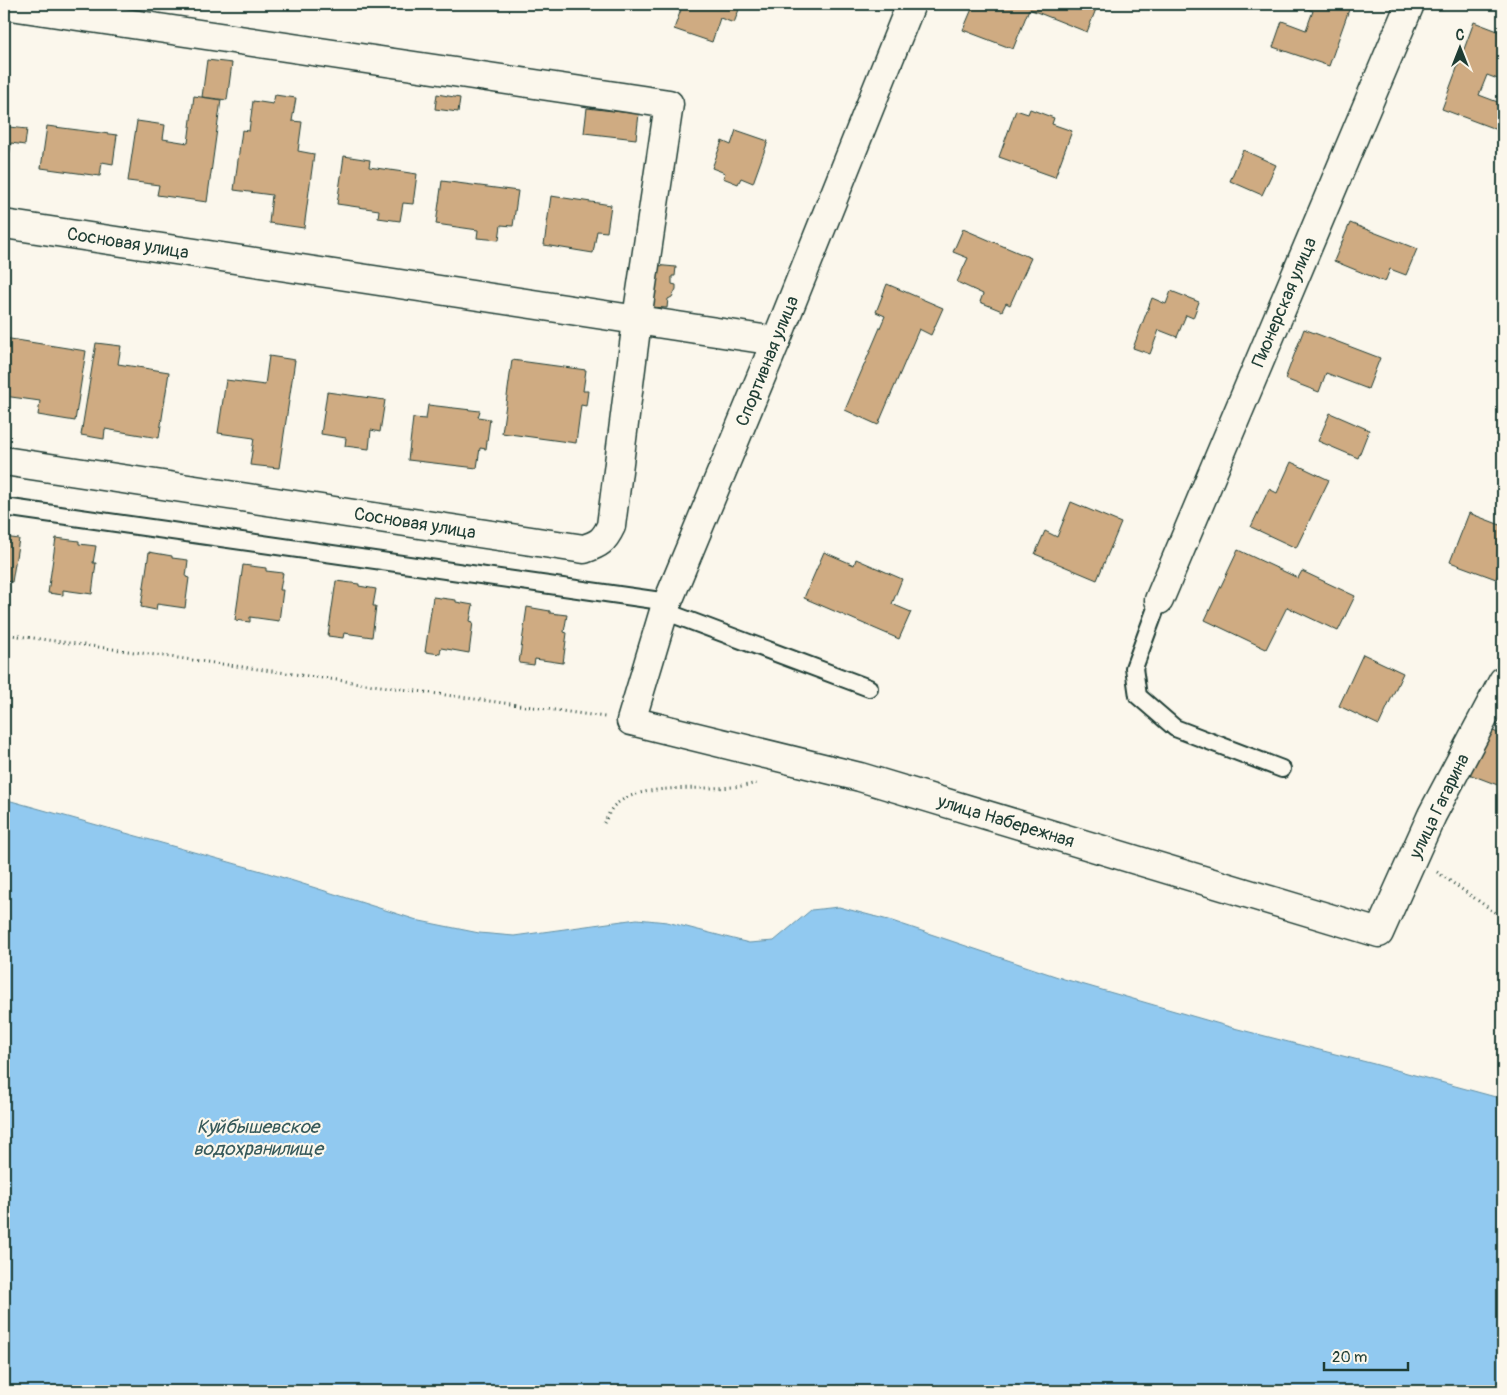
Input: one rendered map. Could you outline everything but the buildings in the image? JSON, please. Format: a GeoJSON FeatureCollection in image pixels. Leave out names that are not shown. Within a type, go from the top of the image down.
{"type":"FeatureCollection","features":[{"type":"Feature","properties":{"kind":"street","name":"Спортивная улица"},"geometry":{"type":"LineString","coordinates":[[631,721],[666,606],[776,341],[911,4]]}},
{"type":"Feature","properties":{"kind":"street","name":"Пионерская улица"},"geometry":{"type":"LineString","coordinates":[[1159,600],[1410,4]]}},
{"type":"Feature","properties":{"kind":"street"},"geometry":{"type":"LineString","coordinates":[[4,5],[669,104],[638,313]]}},
{"type":"Feature","properties":{"kind":"street","name":"Сосновая улица"},"geometry":{"type":"LineString","coordinates":[[4,224],[638,313],[776,341]]}},
{"type":"Feature","properties":{"kind":"street","name":"Сосновая улица"},"geometry":{"type":"LineString","coordinates":[[4,461],[584,549],[597,545],[606,536],[610,526],[638,313]]}},
{"type":"Feature","properties":{"kind":"street","name":"улица Гагарина"},"geometry":{"type":"LineString","coordinates":[[1379,932],[1432,815],[1503,681]]}},
{"type":"Feature","properties":{"kind":"street","name":"улица Набережная"},"geometry":{"type":"LineString","coordinates":[[631,721],[860,777],[1379,932]]}},
{"type":"Feature","properties":{"kind":"lane"},"geometry":{"type":"LineString","coordinates":[[4,507],[666,606],[869,688]]}},
{"type":"Feature","properties":{"kind":"lane"},"geometry":{"type":"LineString","coordinates":[[1159,600],[1134,668],[1138,696],[1175,728],[1282,769]]}},
{"type":"Feature","properties":{"kind":"path"},"geometry":{"type":"LineString","coordinates":[[4,634],[631,721]]}},
{"type":"Feature","properties":{"kind":"path"},"geometry":{"type":"LineString","coordinates":[[604,823],[613,807],[631,795],[661,789],[720,789],[747,786],[761,781]]}},
{"type":"Feature","properties":{"kind":"path"},"geometry":{"type":"LineString","coordinates":[[1414,856],[1503,918]]}},
{"type":"Feature","properties":{"kind":"water","name":"Куйбышевское водохранилище"},"geometry":{"type":"Polygon","coordinates":[[[4,799],[265,872],[420,921],[479,933],[514,936],[637,919],[667,922],[749,943],[774,941],[811,910],[839,907],[892,921],[1064,979],[1230,1027],[1503,1099],[1503,1391],[4,1391],[4,799]]]}}]}
